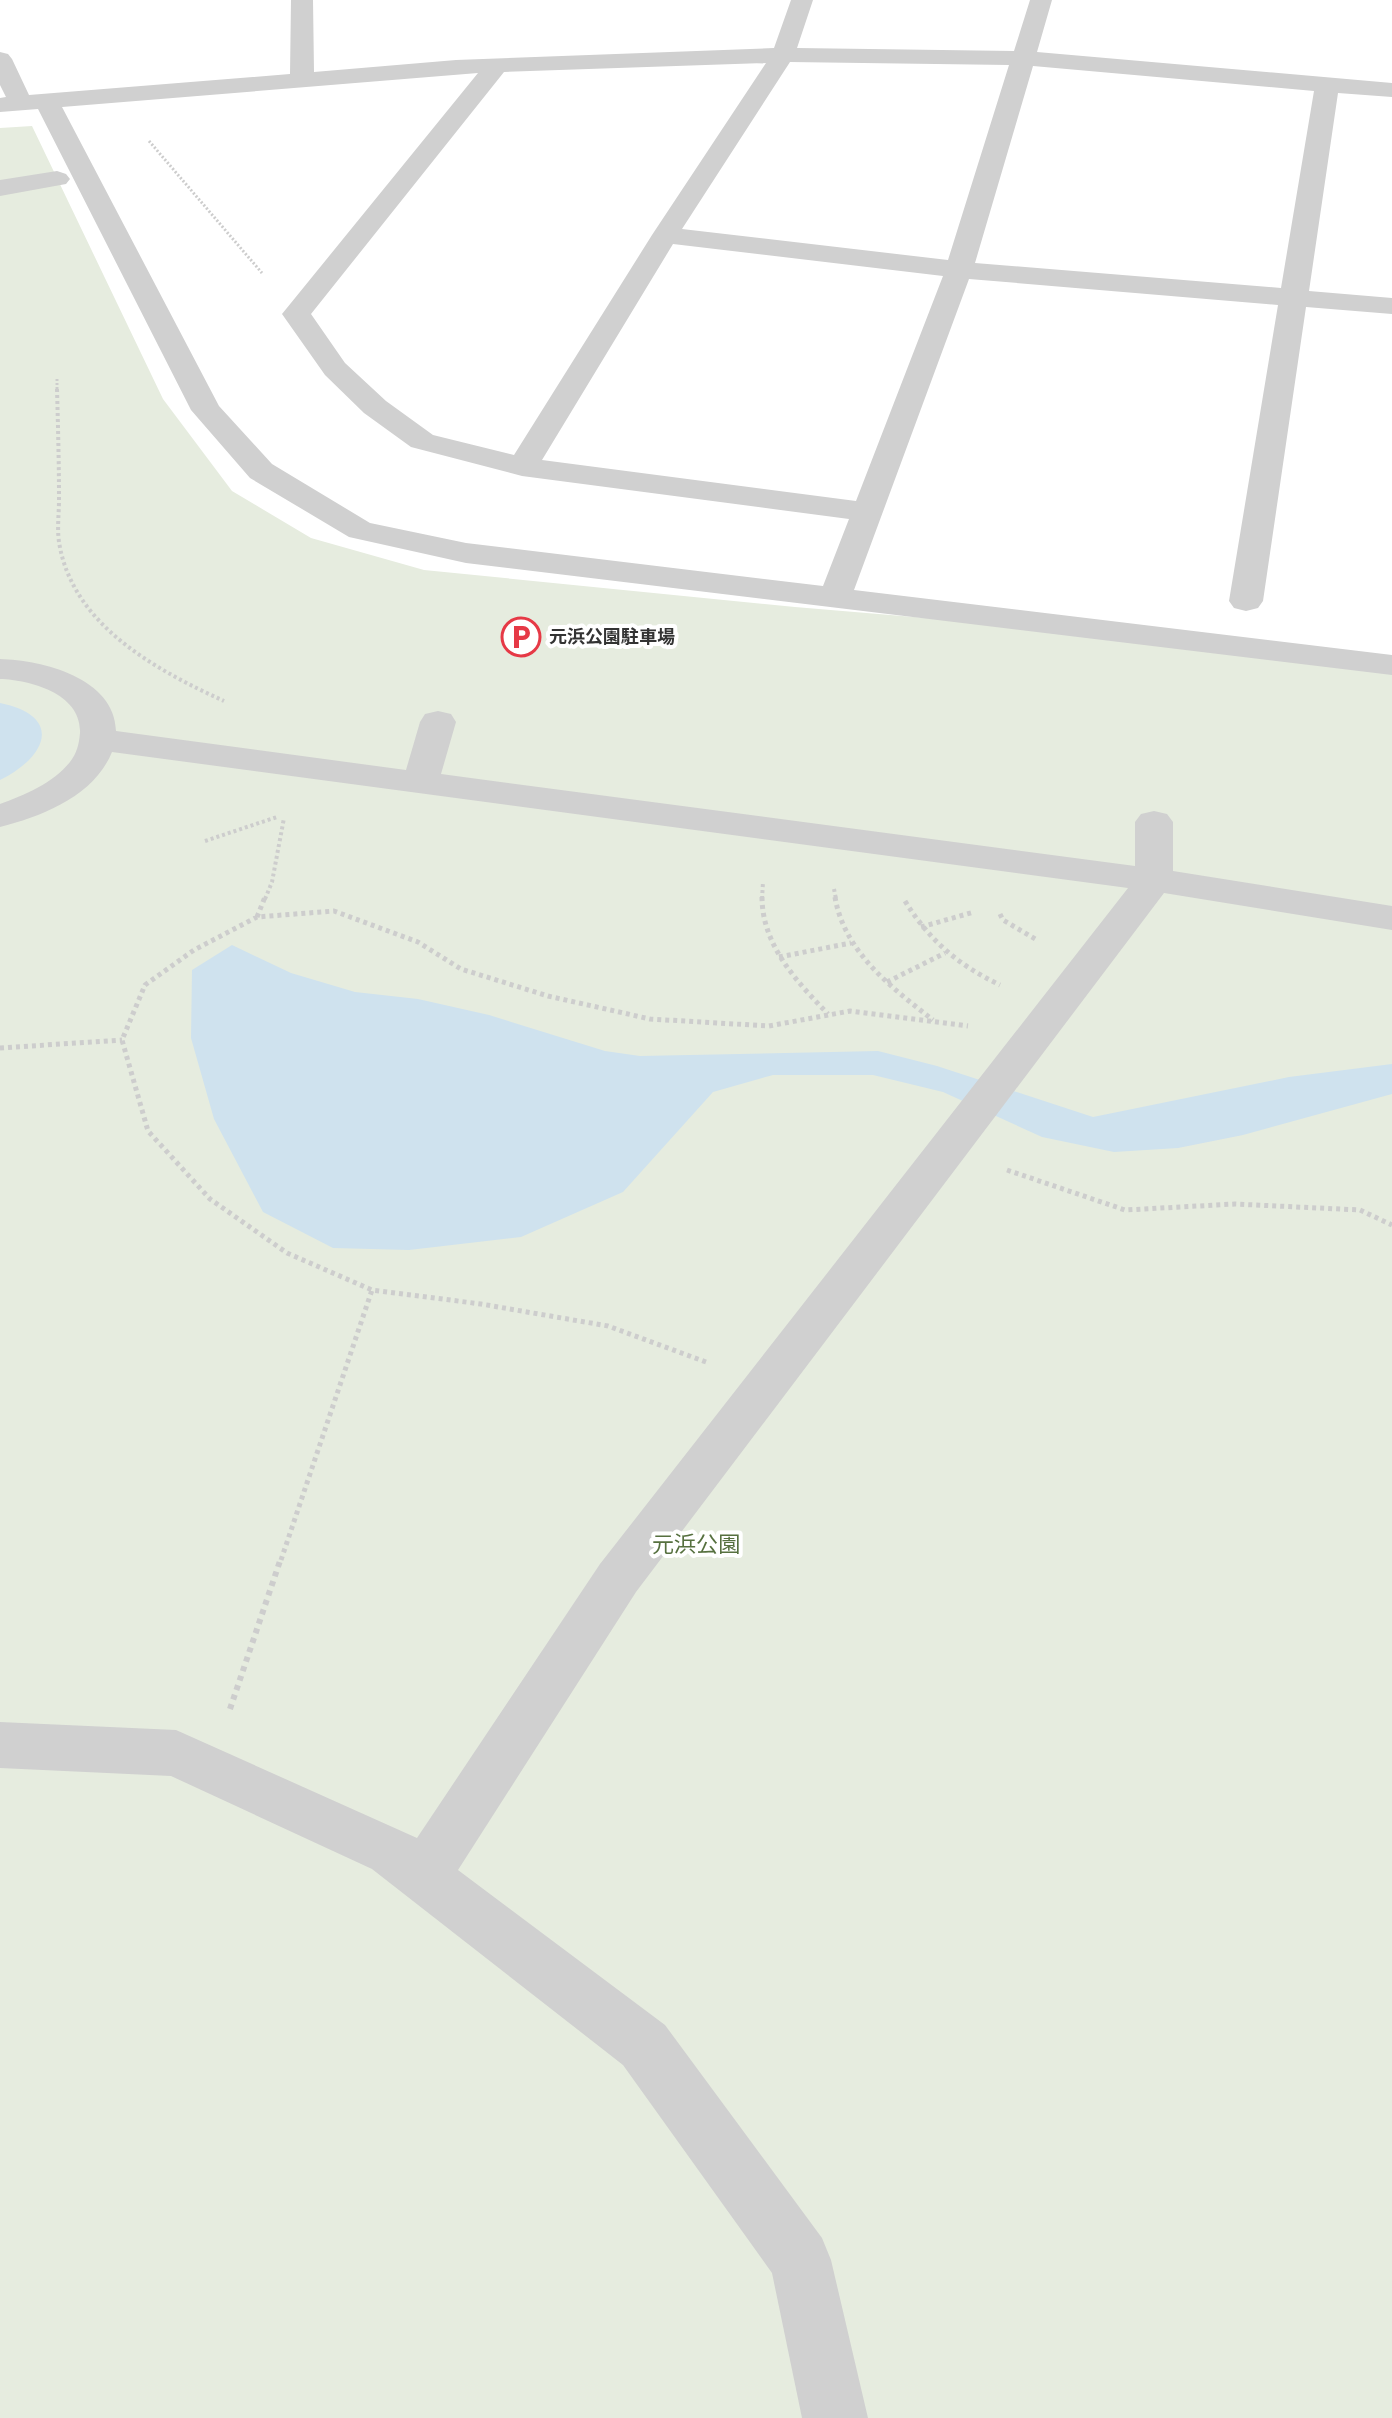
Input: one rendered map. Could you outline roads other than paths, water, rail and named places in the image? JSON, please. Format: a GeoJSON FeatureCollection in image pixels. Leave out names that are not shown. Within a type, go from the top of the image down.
{"type":"FeatureCollection","features":[{"type":"Feature","properties":{"kind":"street"},"geometry":{"type":"LineString","coordinates":[[302,0],[302,79]]}},
{"type":"Feature","properties":{"kind":"street"},"geometry":{"type":"LineString","coordinates":[[522,467],[665,235],[783,55],[802,0]]}},
{"type":"Feature","properties":{"kind":"street"},"geometry":{"type":"LineString","coordinates":[[835,597],[959,270],[1041,0]]}},
{"type":"Feature","properties":{"kind":"street"},"geometry":{"type":"LineString","coordinates":[[22,102],[497,66],[783,55],[1022,58],[1392,90]]}},
{"type":"Feature","properties":{"kind":"street"},"geometry":{"type":"LineString","coordinates":[[0,59],[22,102],[206,410],[261,471],[360,530],[466,553],[1392,665]]}},
{"type":"Feature","properties":{"kind":"street"},"geometry":{"type":"LineString","coordinates":[[497,66],[296,314],[335,369],[375,407],[422,441],[522,467],[868,512]]}},
{"type":"Feature","properties":{"kind":"street"},"geometry":{"type":"LineString","coordinates":[[1246,601],[1327,85]]}},
{"type":"Feature","properties":{"kind":"street"},"geometry":{"type":"LineString","coordinates":[[0,188],[57,179]]}},
{"type":"Feature","properties":{"kind":"street"},"geometry":{"type":"LineString","coordinates":[[665,235],[959,270],[1392,306]]}},
{"type":"Feature","properties":{"kind":"street"},"geometry":{"type":"LineString","coordinates":[[0,669],[50,677],[80,693],[97,714],[100,740],[88,765],[62,789],[25,808],[0,816]]}},
{"type":"Feature","properties":{"kind":"street"},"geometry":{"type":"LineString","coordinates":[[421,782],[438,722]]}},
{"type":"Feature","properties":{"kind":"street"},"geometry":{"type":"LineString","coordinates":[[100,740],[1154,880],[1392,918]]}},
{"type":"Feature","properties":{"kind":"street"},"geometry":{"type":"LineString","coordinates":[[423,1876],[618,1578],[1154,880],[1154,822]]}},
{"type":"Feature","properties":{"kind":"street"},"geometry":{"type":"LineString","coordinates":[[0,1745],[176,1753],[392,1852],[644,2045],[800,2260],[835,2418]]}},
{"type":"Feature","properties":{"kind":"water"},"geometry":{"type":"Polygon","coordinates":[[[0,703],[34,717],[41,727],[42,738],[29,760],[0,780],[0,703]]]}},
{"type":"Feature","properties":{"kind":"water"},"geometry":{"type":"Polygon","coordinates":[[[232,945],[291,973],[355,992],[418,999],[489,1015],[605,1051],[640,1056],[878,1051],[937,1066],[1093,1117],[1289,1077],[1392,1064],[1392,1094],[1243,1135],[1178,1148],[1114,1152],[1042,1137],[943,1092],[873,1075],[773,1075],[713,1092],[623,1192],[521,1237],[409,1250],[333,1248],[263,1212],[214,1119],[191,1038],[192,970],[232,945]]]}},
{"type":"Feature","properties":{"kind":"place","name":"元浜公園駐車場"},"geometry":{"type":"Point","coordinates":[521,637]}},
{"type":"Feature","properties":{"kind":"park label","name":"元浜公園"},"geometry":{"type":"Point","coordinates":[696,1544]}}]}
